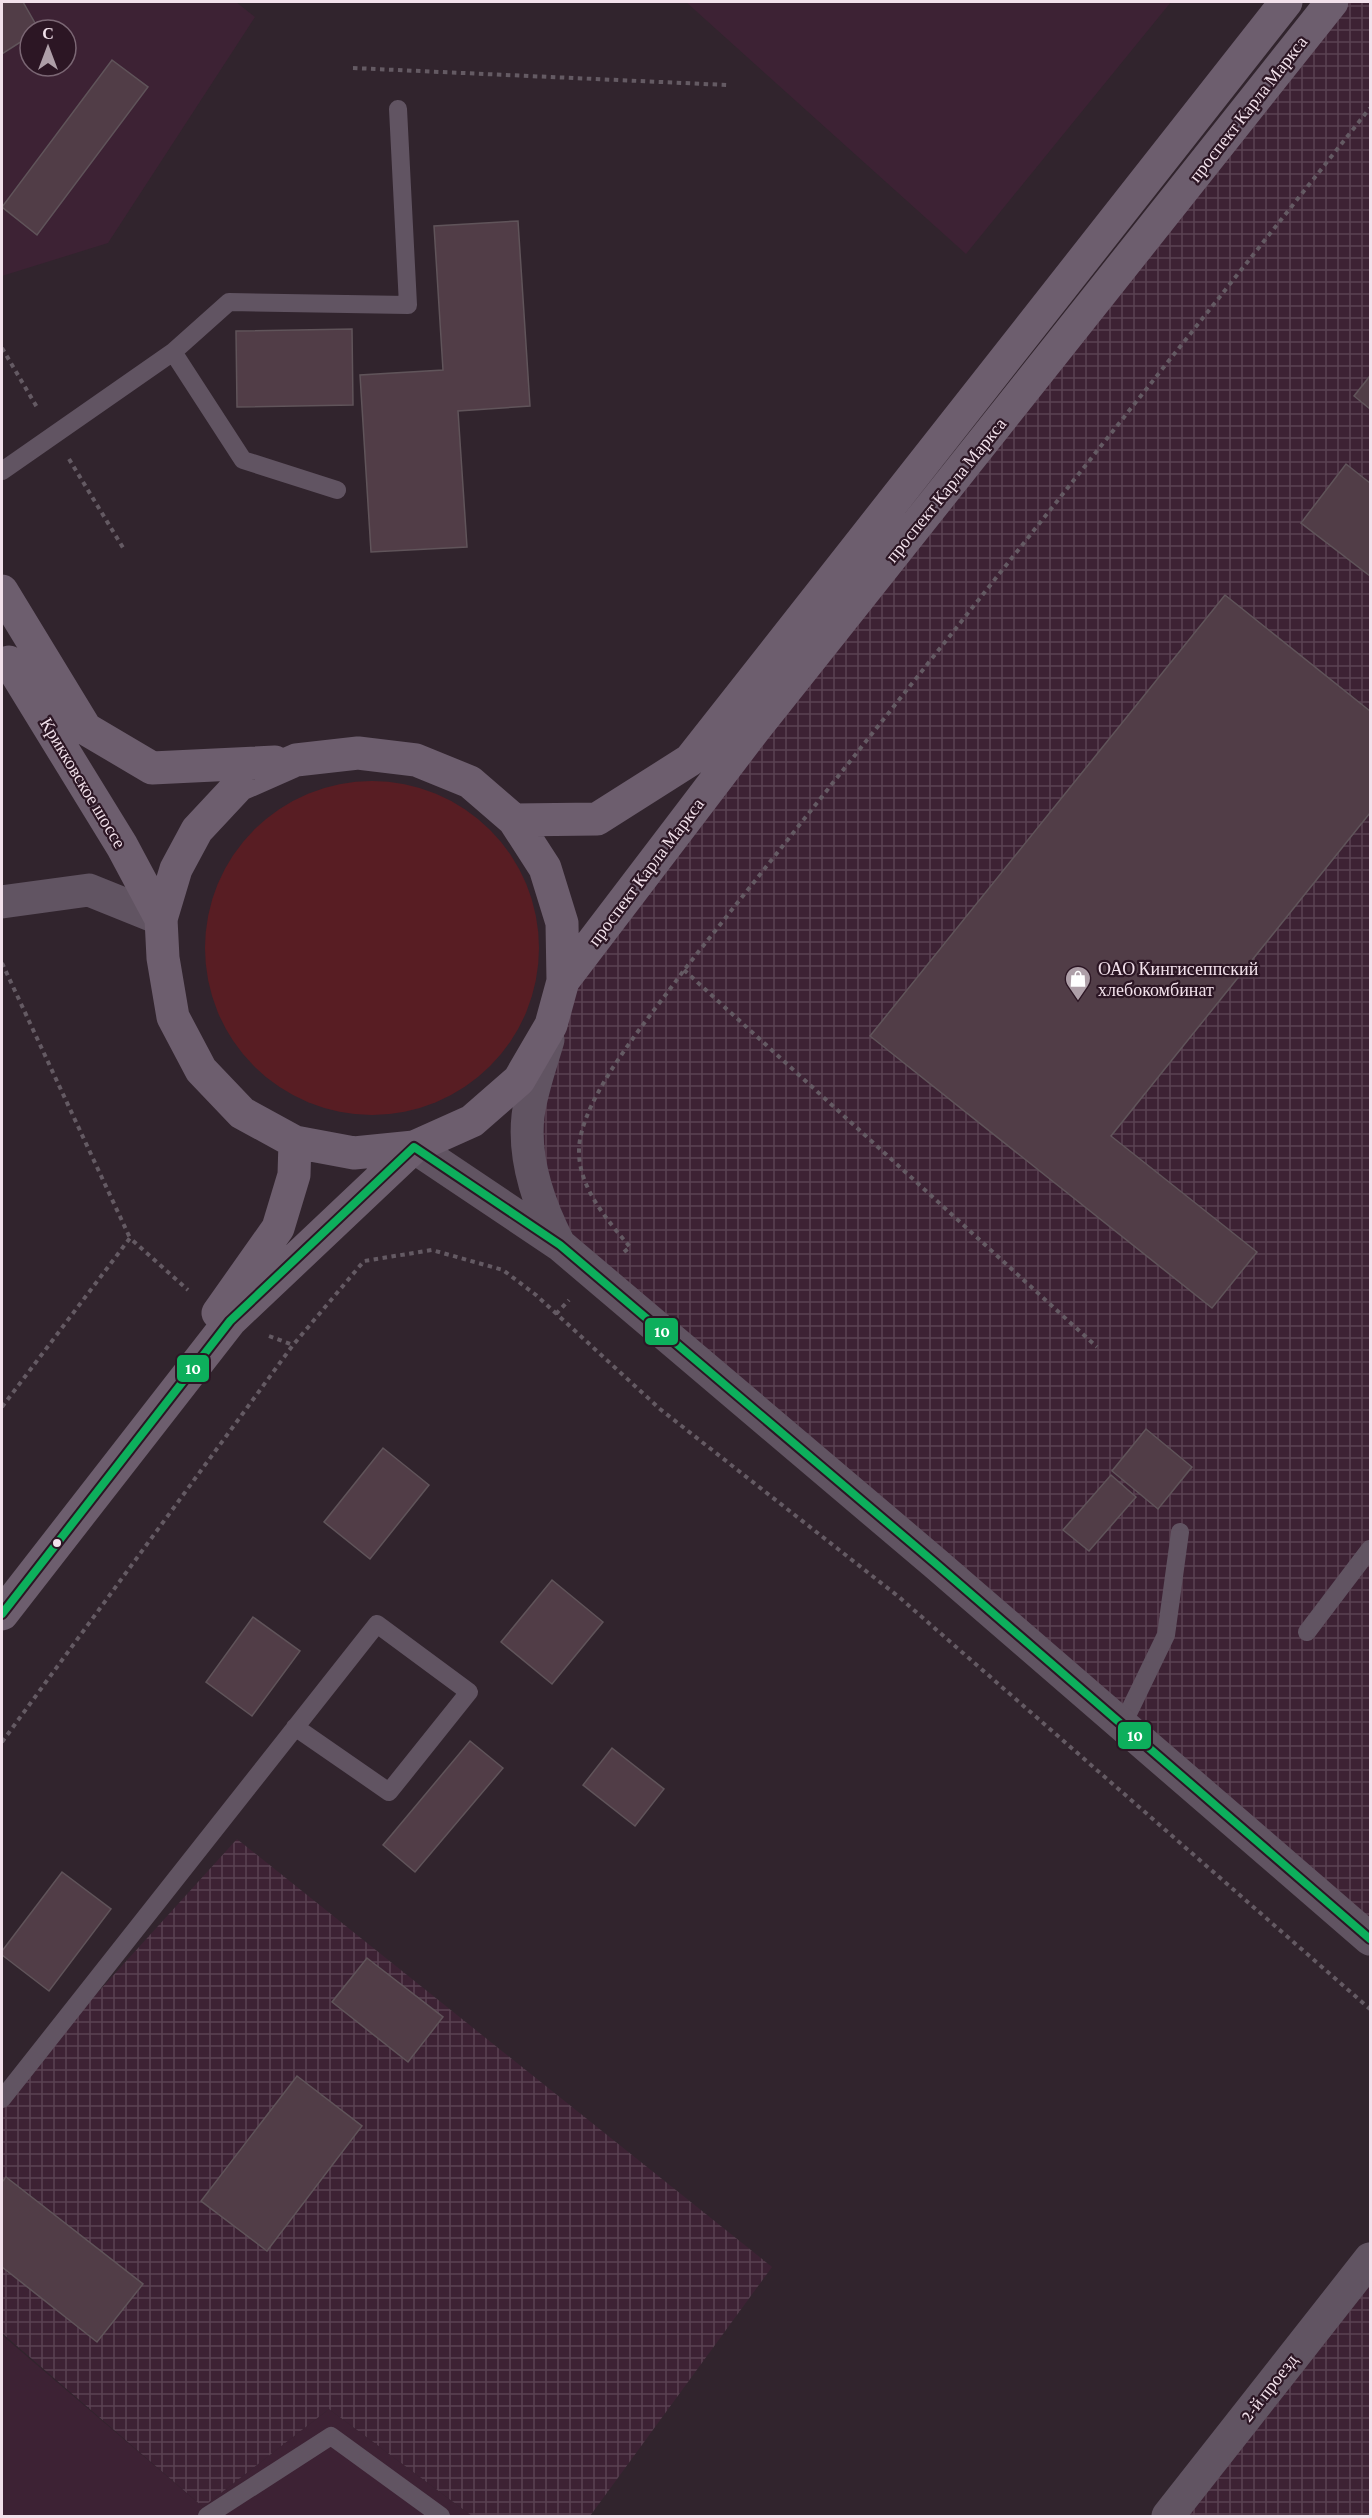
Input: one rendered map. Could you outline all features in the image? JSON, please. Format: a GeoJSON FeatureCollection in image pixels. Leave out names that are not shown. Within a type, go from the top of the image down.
{"type":"FeatureCollection","features":[{"type":"Feature","properties":{"kind":"main road"},"geometry":{"type":"LineString","coordinates":[[514,820],[597,819],[690,760],[1286,2]]}},
{"type":"Feature","properties":{"kind":"main road","name":"проспект Карла Маркса"},"geometry":{"type":"LineString","coordinates":[[563,981],[754,730],[1332,2]]}},
{"type":"Feature","properties":{"kind":"main road"},"geometry":{"type":"LineString","coordinates":[[2,591],[86,729],[152,768],[296,760]]}},
{"type":"Feature","properties":{"kind":"main road","name":"Крикковское шоссе"},"geometry":{"type":"LineString","coordinates":[[2,650],[122,846],[161,919]]}},
{"type":"Feature","properties":{"kind":"main road","name":"проспект Карла Маркса"},"geometry":{"type":"LineString","coordinates":[[358,753],[416,760],[470,782],[514,820],[545,868],[562,923],[563,981],[551,1025],[519,1080],[472,1121],[414,1147],[354,1153],[296,1142],[242,1113],[201,1070],[173,1017],[163,958],[161,919],[176,869],[197,830],[239,785],[296,760],[358,753]]}},
{"type":"Feature","properties":{"kind":"main road"},"geometry":{"type":"LineString","coordinates":[[2,1587],[216,1315],[278,1228],[294,1175],[296,1142]]}},
{"type":"Feature","properties":{"kind":"main road","name":"проспект Карла Маркса"},"geometry":{"type":"LineString","coordinates":[[2,1614],[230,1321],[414,1147]]}},
{"type":"Feature","properties":{"kind":"street"},"geometry":{"type":"LineString","coordinates":[[2,902],[89,890],[161,919]]}},
{"type":"Feature","properties":{"kind":"street"},"geometry":{"type":"LineString","coordinates":[[551,1025],[528,1116],[531,1169],[541,1208],[560,1245]]}},
{"type":"Feature","properties":{"kind":"street"},"geometry":{"type":"LineString","coordinates":[[414,1147],[560,1245],[935,1563],[1371,1939]]}},
{"type":"Feature","properties":{"kind":"street","name":"2-й проезд"},"geometry":{"type":"LineString","coordinates":[[1168,2517],[1371,2259]]}},
{"type":"Feature","properties":{"kind":"lane"},"geometry":{"type":"LineString","coordinates":[[2,471],[173,352],[229,302],[408,305],[398,109]]}},
{"type":"Feature","properties":{"kind":"lane"},"geometry":{"type":"LineString","coordinates":[[173,352],[243,460],[337,490]]}},
{"type":"Feature","properties":{"kind":"lane"},"geometry":{"type":"LineString","coordinates":[[1122,1726],[1166,1635],[1180,1532]]}},
{"type":"Feature","properties":{"kind":"lane"},"geometry":{"type":"LineString","coordinates":[[1307,1632],[1371,1549]]}},
{"type":"Feature","properties":{"kind":"lane"},"geometry":{"type":"LineString","coordinates":[[2,2099],[295,1727],[377,1624],[469,1692],[389,1792],[295,1727]]}},
{"type":"Feature","properties":{"kind":"lane"},"geometry":{"type":"LineString","coordinates":[[207,2517],[331,2436],[441,2517]]}},
{"type":"Feature","properties":{"kind":"path"},"geometry":{"type":"LineString","coordinates":[[353,68],[727,85]]}},
{"type":"Feature","properties":{"kind":"path"},"geometry":{"type":"LineString","coordinates":[[630,1247],[612,1227],[584,1181],[579,1152],[583,1128],[598,1092],[684,970],[1371,108]]}},
{"type":"Feature","properties":{"kind":"path"},"geometry":{"type":"LineString","coordinates":[[2,963],[130,1238],[216,1315]]}},
{"type":"Feature","properties":{"kind":"path"},"geometry":{"type":"LineString","coordinates":[[684,970],[1097,1347]]}},
{"type":"Feature","properties":{"kind":"path"},"geometry":{"type":"LineString","coordinates":[[2,1407],[130,1238]]}},
{"type":"Feature","properties":{"kind":"path"},"geometry":{"type":"LineString","coordinates":[[2,1742],[293,1345],[364,1261],[432,1250],[503,1270],[536,1295],[660,1408],[899,1597],[1371,2009]]}},
{"type":"Feature","properties":{"kind":"shaded area"},"geometry":{"type":"Polygon","coordinates":[[[2,2],[236,2],[255,17],[108,243],[2,276],[2,2]]]}},
{"type":"Feature","properties":{"kind":"shaded area"},"geometry":{"type":"Polygon","coordinates":[[[686,2],[1171,2],[966,254],[686,2]]]}},
{"type":"Feature","properties":{"kind":"shaded area"},"geometry":{"type":"Polygon","coordinates":[[[1336,2],[1370,2],[1370,1939],[560,1245],[519,1080],[563,981],[1336,2]]]}},
{"type":"Feature","properties":{"kind":"shaded area"},"geometry":{"type":"Polygon","coordinates":[[[372,781],[405,785],[436,794],[465,809],[490,830],[511,855],[526,884],[535,915],[539,948],[535,981],[526,1012],[511,1041],[490,1066],[465,1087],[436,1102],[405,1111],[372,1115],[339,1111],[308,1102],[279,1087],[254,1066],[233,1041],[218,1012],[209,981],[205,948],[209,915],[218,884],[233,855],[254,830],[279,809],[308,794],[339,785],[372,781]]]}},
{"type":"Feature","properties":{"kind":"shaded area"},"geometry":{"type":"Polygon","coordinates":[[[237,1839],[772,2267],[590,2516],[472,2516],[329,2409],[203,2507],[2,2333],[2,2098],[237,1839]]]}},
{"type":"Feature","properties":{"kind":"shaded area"},"geometry":{"type":"Polygon","coordinates":[[[1370,2262],[1370,2516],[1173,2516],[1370,2262]]]}},
{"type":"Feature","properties":{"kind":"shaded area"},"geometry":{"type":"Polygon","coordinates":[[[2,2335],[203,2507],[329,2409],[472,2516],[2,2516],[2,2335]]]}},
{"type":"Feature","properties":{"kind":"building"},"geometry":{"type":"Polygon","coordinates":[[[2,2],[23,2],[32,18],[18,18],[18,44],[2,54],[2,2]]]}},
{"type":"Feature","properties":{"kind":"building"},"geometry":{"type":"Polygon","coordinates":[[[112,60],[148,87],[37,235],[2,207],[112,60]]]}},
{"type":"Feature","properties":{"kind":"building"},"geometry":{"type":"Polygon","coordinates":[[[518,221],[530,406],[458,411],[467,547],[371,552],[360,375],[443,370],[434,226],[518,221]]]}},
{"type":"Feature","properties":{"kind":"building"},"geometry":{"type":"Polygon","coordinates":[[[352,329],[353,405],[237,407],[236,331],[352,329]]]}},
{"type":"Feature","properties":{"kind":"building"},"geometry":{"type":"Polygon","coordinates":[[[1370,376],[1370,409],[1354,396],[1370,376]]]}},
{"type":"Feature","properties":{"kind":"building"},"geometry":{"type":"Polygon","coordinates":[[[1346,464],[1370,483],[1370,576],[1301,523],[1346,464]]]}},
{"type":"Feature","properties":{"kind":"building"},"geometry":{"type":"Polygon","coordinates":[[[1225,595],[1370,711],[1370,813],[1111,1136],[1257,1252],[1212,1308],[870,1036],[1225,595]]]}},
{"type":"Feature","properties":{"kind":"building"},"geometry":{"type":"Polygon","coordinates":[[[1146,1429],[1192,1467],[1158,1509],[1112,1471],[1146,1429]]]}},
{"type":"Feature","properties":{"kind":"building"},"geometry":{"type":"Polygon","coordinates":[[[383,1448],[429,1485],[370,1559],[324,1522],[383,1448]]]}},
{"type":"Feature","properties":{"kind":"building"},"geometry":{"type":"Polygon","coordinates":[[[1111,1475],[1136,1497],[1089,1551],[1063,1530],[1111,1475]]]}},
{"type":"Feature","properties":{"kind":"building"},"geometry":{"type":"Polygon","coordinates":[[[552,1580],[603,1622],[552,1684],[501,1642],[552,1580]]]}},
{"type":"Feature","properties":{"kind":"building"},"geometry":{"type":"Polygon","coordinates":[[[253,1617],[300,1651],[252,1716],[206,1682],[253,1617]]]}},
{"type":"Feature","properties":{"kind":"building"},"geometry":{"type":"Polygon","coordinates":[[[470,1741],[503,1768],[415,1872],[383,1845],[470,1741]]]}},
{"type":"Feature","properties":{"kind":"building"},"geometry":{"type":"Polygon","coordinates":[[[612,1748],[664,1789],[635,1826],[583,1785],[612,1748]]]}},
{"type":"Feature","properties":{"kind":"building"},"geometry":{"type":"Polygon","coordinates":[[[62,1872],[111,1909],[49,1991],[2,1955],[2,1951],[62,1872]]]}},
{"type":"Feature","properties":{"kind":"building"},"geometry":{"type":"Polygon","coordinates":[[[367,1958],[443,2017],[408,2062],[332,2002],[367,1958]]]}},
{"type":"Feature","properties":{"kind":"building"},"geometry":{"type":"Polygon","coordinates":[[[297,2076],[362,2126],[267,2251],[201,2201],[297,2076]]]}},
{"type":"Feature","properties":{"kind":"building"},"geometry":{"type":"Polygon","coordinates":[[[6,2177],[143,2284],[97,2342],[2,2267],[2,2182],[6,2177]]]}},
{"type":"Feature","properties":{"kind":"transit line","name":"10"},"geometry":{"type":"LineString","coordinates":[[2,1614],[230,1321],[414,1147],[560,1245],[935,1563],[1370,1939]]}},
{"type":"Feature","properties":{"kind":"place","name":"ОАО Кингисеппский хлебокомбинат"},"geometry":{"type":"Point","coordinates":[1078,1002]}}]}
